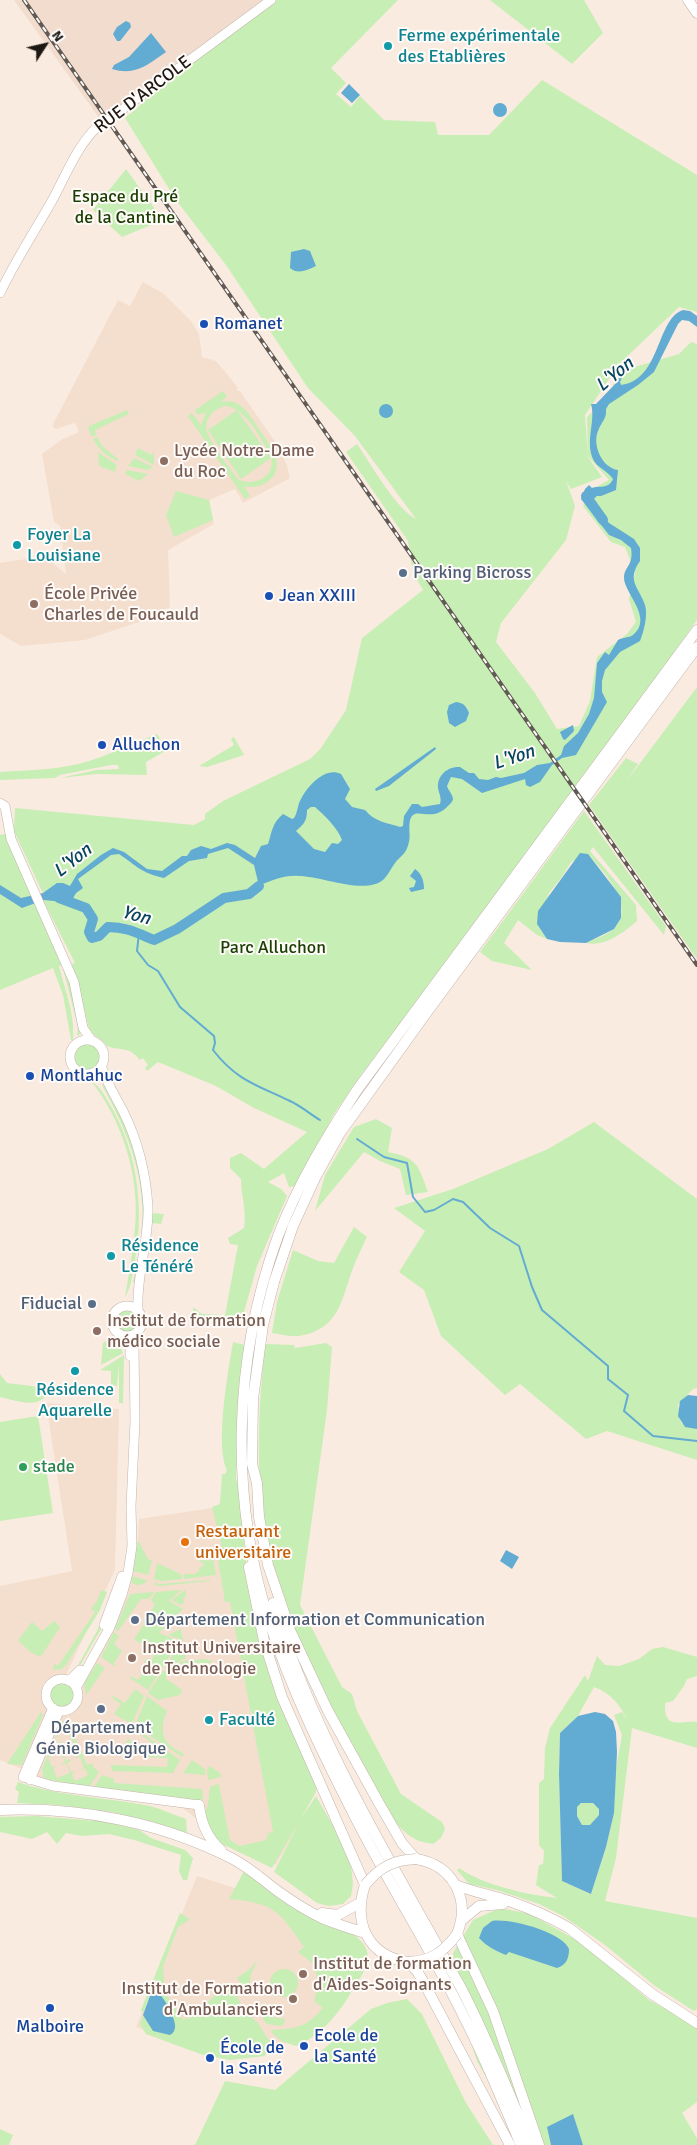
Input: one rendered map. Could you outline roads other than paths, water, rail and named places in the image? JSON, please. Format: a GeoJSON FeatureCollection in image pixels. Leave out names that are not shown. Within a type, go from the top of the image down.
{"type":"FeatureCollection","features":[{"type":"Feature","properties":{"kind":"main road","name":"RUE D'ARCOLE"},"geometry":{"type":"LineString","coordinates":[[0,293],[11,270],[78,153],[97,127],[271,0]]}},
{"type":"Feature","properties":{"kind":"main road"},"geometry":{"type":"LineString","coordinates":[[688,0],[697,13]]}},
{"type":"Feature","properties":{"kind":"main road"},"geometry":{"type":"LineString","coordinates":[[531,2145],[481,2028],[354,1816],[284,1666],[257,1578],[246,1512],[242,1456],[243,1392],[247,1356],[264,1278],[279,1234],[303,1181],[328,1135],[357,1090],[697,630]]}},
{"type":"Feature","properties":{"kind":"main road"},"geometry":{"type":"LineString","coordinates":[[521,2145],[465,2018],[337,1760],[290,1657],[270,1594],[260,1549],[252,1464],[253,1399],[263,1325],[281,1257],[316,1176],[340,1133],[368,1092],[697,647]]}},
{"type":"Feature","properties":{"kind":"main road"},"geometry":{"type":"LineString","coordinates":[[0,804],[5,806],[12,839],[44,909],[74,982],[83,1028],[92,1041],[102,1050],[104,1059],[101,1066],[92,1073],[82,1074],[73,1066],[70,1052],[78,1043],[83,1028]]}},
{"type":"Feature","properties":{"kind":"main road"},"geometry":{"type":"LineString","coordinates":[[78,1043],[92,1041]]}},
{"type":"Feature","properties":{"kind":"main road"},"geometry":{"type":"LineString","coordinates":[[76,1688],[110,1627],[122,1596],[128,1573],[132,1546],[131,1506],[135,1421],[134,1347],[137,1333],[143,1321],[138,1310],[138,1290],[148,1224],[147,1192],[143,1170],[130,1129],[106,1082],[101,1066]]}},
{"type":"Feature","properties":{"kind":"main road"},"geometry":{"type":"LineString","coordinates":[[92,1073],[106,1082]]}},
{"type":"Feature","properties":{"kind":"main road"},"geometry":{"type":"LineString","coordinates":[[69,1681],[79,1672],[99,1636],[113,1602],[123,1570],[128,1529],[130,1348],[122,1336],[114,1330],[112,1320],[118,1309],[126,1306],[138,1290]]}},
{"type":"Feature","properties":{"kind":"main road"},"geometry":{"type":"LineString","coordinates":[[126,1306],[138,1310]]}},
{"type":"Feature","properties":{"kind":"main road"},"geometry":{"type":"LineString","coordinates":[[122,1336],[130,1337],[137,1333]]}},
{"type":"Feature","properties":{"kind":"main road"},"geometry":{"type":"LineString","coordinates":[[252,1464],[257,1483],[260,1517],[268,1565],[290,1630],[316,1686],[356,1762],[402,1844],[416,1859]]}},
{"type":"Feature","properties":{"kind":"main road"},"geometry":{"type":"LineString","coordinates":[[246,1512],[242,1521],[264,1642],[282,1697],[365,1885]]}},
{"type":"Feature","properties":{"kind":"main road"},"geometry":{"type":"LineString","coordinates":[[58,1680],[69,1681],[76,1688],[78,1698],[73,1706],[64,1711],[56,1709],[47,1698],[50,1685],[58,1680]]}},
{"type":"Feature","properties":{"kind":"main road"},"geometry":{"type":"LineString","coordinates":[[56,1709],[27,1779],[58,1787],[199,1805],[205,1830],[211,1840],[234,1859],[323,1919],[365,1933]]}},
{"type":"Feature","properties":{"kind":"main road"},"geometry":{"type":"LineString","coordinates":[[0,1810],[54,1810],[91,1813],[126,1820],[181,1837],[234,1859]]}},
{"type":"Feature","properties":{"kind":"main road"},"geometry":{"type":"LineString","coordinates":[[402,1859],[416,1859],[441,1868],[456,1885],[462,1902],[462,1920],[457,1934],[448,1947],[425,1960],[408,1962],[397,1960],[380,1951],[365,1933],[360,1903],[365,1885],[375,1874],[387,1865],[402,1859]]}},
{"type":"Feature","properties":{"kind":"main road"},"geometry":{"type":"LineString","coordinates":[[456,1885],[471,1892],[509,1901],[543,1914],[569,1928],[652,1994],[697,2023]]}},
{"type":"Feature","properties":{"kind":"main road"},"geometry":{"type":"LineString","coordinates":[[306,1909],[328,1915],[338,1915],[360,1903]]}},
{"type":"Feature","properties":{"kind":"main road"},"geometry":{"type":"LineString","coordinates":[[462,1920],[470,1911],[483,1905],[516,1905]]}},
{"type":"Feature","properties":{"kind":"main road"},"geometry":{"type":"LineString","coordinates":[[457,1934],[500,2029],[539,2145]]}},
{"type":"Feature","properties":{"kind":"main road"},"geometry":{"type":"LineString","coordinates":[[408,1962],[417,1971],[424,1983],[510,2145]]}},
{"type":"Feature","properties":{"kind":"water"},"geometry":{"type":"Polygon","coordinates":[[[126,21],[130,23],[131,27],[120,41],[117,41],[113,34],[117,27],[126,21]]]}},
{"type":"Feature","properties":{"kind":"water"},"geometry":{"type":"Polygon","coordinates":[[[151,33],[166,52],[147,65],[135,70],[120,71],[112,69],[114,65],[129,57],[151,33]]]}},
{"type":"Feature","properties":{"kind":"water"},"geometry":{"type":"Polygon","coordinates":[[[349,84],[360,95],[352,103],[341,93],[349,84]]]}},
{"type":"Feature","properties":{"kind":"water"},"geometry":{"type":"Polygon","coordinates":[[[497,103],[503,103],[507,110],[503,117],[497,117],[493,113],[493,107],[497,103]]]}},
{"type":"Feature","properties":{"kind":"water"},"geometry":{"type":"Polygon","coordinates":[[[304,249],[310,251],[316,266],[303,271],[293,270],[290,268],[291,252],[304,249]]]}},
{"type":"Feature","properties":{"kind":"water"},"geometry":{"type":"Polygon","coordinates":[[[683,310],[690,311],[697,316],[697,327],[689,321],[682,320],[678,324],[654,372],[609,404],[596,437],[597,449],[603,460],[607,465],[618,470],[616,490],[601,496],[592,496],[590,503],[609,523],[634,539],[640,548],[640,561],[634,574],[634,579],[645,605],[646,618],[640,641],[620,652],[605,670],[602,692],[607,702],[576,755],[562,758],[552,765],[540,782],[530,787],[526,785],[525,779],[482,793],[462,779],[451,777],[447,786],[453,797],[452,802],[437,813],[418,813],[412,816],[406,850],[386,877],[376,884],[355,886],[309,877],[289,876],[259,886],[254,865],[228,848],[208,854],[207,858],[189,861],[164,878],[144,871],[119,854],[111,855],[78,879],[83,888],[76,893],[69,905],[64,902],[44,900],[22,908],[0,894],[0,885],[21,898],[43,893],[57,883],[70,886],[77,874],[113,848],[124,852],[147,869],[162,871],[182,856],[187,856],[191,850],[201,846],[211,849],[227,843],[235,845],[255,858],[261,846],[268,844],[279,817],[283,814],[292,819],[294,818],[304,794],[317,779],[329,773],[341,774],[350,789],[345,799],[352,807],[365,810],[377,820],[400,827],[403,826],[404,816],[412,804],[418,804],[422,807],[440,804],[439,779],[444,772],[451,768],[460,767],[469,773],[474,773],[479,779],[488,780],[524,773],[537,765],[550,763],[561,755],[564,746],[578,733],[589,714],[594,698],[597,663],[605,652],[609,655],[618,640],[633,635],[639,628],[640,621],[639,613],[624,578],[631,559],[631,548],[621,540],[609,535],[581,499],[589,485],[592,488],[606,486],[613,479],[593,459],[590,445],[591,404],[596,404],[618,381],[622,365],[625,372],[620,382],[621,385],[634,381],[644,372],[674,316],[683,310]],[[315,807],[307,810],[304,822],[296,831],[314,849],[325,852],[332,843],[338,844],[342,840],[334,826],[315,807]]]}},
{"type":"Feature","properties":{"kind":"water"},"geometry":{"type":"Polygon","coordinates":[[[386,404],[391,406],[393,411],[391,416],[386,418],[381,416],[379,411],[381,406],[386,404]]]}},
{"type":"Feature","properties":{"kind":"water"},"geometry":{"type":"Polygon","coordinates":[[[456,702],[464,705],[469,713],[466,721],[455,727],[449,723],[447,712],[449,705],[456,702]]]}},
{"type":"Feature","properties":{"kind":"water"},"geometry":{"type":"Polygon","coordinates":[[[573,725],[574,731],[565,740],[563,739],[560,732],[573,725]]]}},
{"type":"Feature","properties":{"kind":"water"},"geometry":{"type":"Polygon","coordinates":[[[435,747],[436,749],[389,786],[376,791],[375,789],[435,747]]]}},
{"type":"Feature","properties":{"kind":"water"},"geometry":{"type":"Polygon","coordinates":[[[580,853],[588,854],[621,897],[621,918],[614,929],[586,943],[560,942],[547,939],[537,924],[538,911],[580,853]]]}},
{"type":"Feature","properties":{"kind":"water"},"geometry":{"type":"Polygon","coordinates":[[[415,869],[422,878],[424,889],[411,892],[409,888],[414,887],[416,881],[410,876],[415,869]]]}},
{"type":"Feature","properties":{"kind":"water"},"geometry":{"type":"Polygon","coordinates":[[[688,1395],[697,1396],[697,1429],[685,1427],[678,1416],[680,1401],[688,1395]]]}},
{"type":"Feature","properties":{"kind":"water"},"geometry":{"type":"Polygon","coordinates":[[[506,1550],[519,1557],[512,1569],[500,1561],[506,1550]]]}},
{"type":"Feature","properties":{"kind":"water"},"geometry":{"type":"Polygon","coordinates":[[[595,1712],[605,1714],[613,1721],[616,1732],[614,1813],[606,1847],[591,1894],[562,1881],[559,1774],[560,1733],[578,1716],[595,1712]],[[581,1803],[577,1807],[577,1816],[582,1825],[590,1825],[599,1815],[599,1809],[593,1803],[581,1803]]]}},
{"type":"Feature","properties":{"kind":"water"},"geometry":{"type":"Polygon","coordinates":[[[492,1921],[522,1924],[557,1937],[569,1949],[566,1961],[557,1968],[509,1952],[506,1955],[495,1950],[479,1938],[483,1928],[492,1921]]]}},
{"type":"Feature","properties":{"kind":"water"},"geometry":{"type":"Polygon","coordinates":[[[157,1992],[166,2003],[174,2019],[175,2028],[170,2035],[153,2031],[143,2015],[150,1996],[157,1992]]]}},
{"type":"Feature","properties":{"kind":"water"},"geometry":{"type":"Polygon","coordinates":[[[573,2114],[583,2145],[551,2145],[547,2127],[573,2114]]]}},
{"type":"Feature","properties":{"kind":"waterway","name":"L'Yon"},"geometry":{"type":"LineString","coordinates":[[592,494],[586,496],[603,520]]}},
{"type":"Feature","properties":{"kind":"waterway","name":"Yon"},"geometry":{"type":"LineString","coordinates":[[59,898],[86,908],[93,919],[89,932],[92,938],[99,936],[108,927],[115,927],[126,929],[154,940],[177,929],[224,898],[249,894],[259,886]]}},
{"type":"Feature","properties":{"kind":"waterway"},"geometry":{"type":"LineString","coordinates":[[139,933],[137,951],[148,965],[158,971],[180,1007],[214,1036],[213,1050],[222,1060],[239,1076],[294,1103],[320,1120]]}},
{"type":"Feature","properties":{"kind":"waterway"},"geometry":{"type":"LineString","coordinates":[[357,1139],[384,1157],[407,1163],[413,1197],[425,1212],[434,1210],[453,1199],[463,1202],[490,1228],[519,1246],[532,1287],[542,1310],[608,1366],[608,1379],[628,1395],[624,1411],[653,1436],[697,1441]]}},
{"type":"Feature","properties":{"kind":"railway"},"geometry":{"type":"LineString","coordinates":[[24,0],[697,965]]}},
{"type":"Feature","properties":{"kind":"place","name":"Ferme expérimentale des Etablières"},"geometry":{"type":"Point","coordinates":[388,46]}},
{"type":"Feature","properties":{"kind":"place","name":"Romanet"},"geometry":{"type":"Point","coordinates":[204,324]}},
{"type":"Feature","properties":{"kind":"place","name":"Lycée Notre-Dame du Roc"},"geometry":{"type":"Point","coordinates":[164,461]}},
{"type":"Feature","properties":{"kind":"place","name":"Foyer La Louisiane"},"geometry":{"type":"Point","coordinates":[17,545]}},
{"type":"Feature","properties":{"kind":"place","name":"Parking Bicross"},"geometry":{"type":"Point","coordinates":[403,573]}},
{"type":"Feature","properties":{"kind":"place","name":"Jean XXIII"},"geometry":{"type":"Point","coordinates":[269,596]}},
{"type":"Feature","properties":{"kind":"place","name":"École Privée Charles de Foucauld"},"geometry":{"type":"Point","coordinates":[34,604]}},
{"type":"Feature","properties":{"kind":"place","name":"Alluchon"},"geometry":{"type":"Point","coordinates":[102,745]}},
{"type":"Feature","properties":{"kind":"place","name":"Montlahuc"},"geometry":{"type":"Point","coordinates":[30,1076]}},
{"type":"Feature","properties":{"kind":"place","name":"Résidence Le Ténéré"},"geometry":{"type":"Point","coordinates":[111,1256]}},
{"type":"Feature","properties":{"kind":"place","name":"Fiducial"},"geometry":{"type":"Point","coordinates":[92,1304]}},
{"type":"Feature","properties":{"kind":"place","name":"Institut de formation médico sociale"},"geometry":{"type":"Point","coordinates":[97,1331]}},
{"type":"Feature","properties":{"kind":"place","name":"Résidence Aquarelle"},"geometry":{"type":"Point","coordinates":[75,1371]}},
{"type":"Feature","properties":{"kind":"place","name":"stade"},"geometry":{"type":"Point","coordinates":[23,1467]}},
{"type":"Feature","properties":{"kind":"place","name":"Restaurant universitaire"},"geometry":{"type":"Point","coordinates":[185,1542]}},
{"type":"Feature","properties":{"kind":"place","name":"Département Information et Communication"},"geometry":{"type":"Point","coordinates":[135,1620]}},
{"type":"Feature","properties":{"kind":"place","name":"Institut Universitaire de Technologie"},"geometry":{"type":"Point","coordinates":[132,1658]}},
{"type":"Feature","properties":{"kind":"place","name":"Département Génie Biologique"},"geometry":{"type":"Point","coordinates":[101,1709]}},
{"type":"Feature","properties":{"kind":"place","name":"Faculté"},"geometry":{"type":"Point","coordinates":[209,1720]}},
{"type":"Feature","properties":{"kind":"place","name":"Institut de formation d'Aides-Soignants"},"geometry":{"type":"Point","coordinates":[303,1974]}},
{"type":"Feature","properties":{"kind":"place","name":"Institut de Formation d'Ambulanciers"},"geometry":{"type":"Point","coordinates":[293,1999]}},
{"type":"Feature","properties":{"kind":"place","name":"Malboire"},"geometry":{"type":"Point","coordinates":[50,2008]}},
{"type":"Feature","properties":{"kind":"place","name":"Ecole de la Santé"},"geometry":{"type":"Point","coordinates":[304,2046]}},
{"type":"Feature","properties":{"kind":"place","name":"École de la Santé"},"geometry":{"type":"Point","coordinates":[210,2058]}},
{"type":"Feature","properties":{"kind":"park label","name":"Espace du Pré de la Cantine"},"geometry":{"type":"Point","coordinates":[125,207]}},
{"type":"Feature","properties":{"kind":"park label","name":"Parc Alluchon"},"geometry":{"type":"Point","coordinates":[273,948]}}]}
